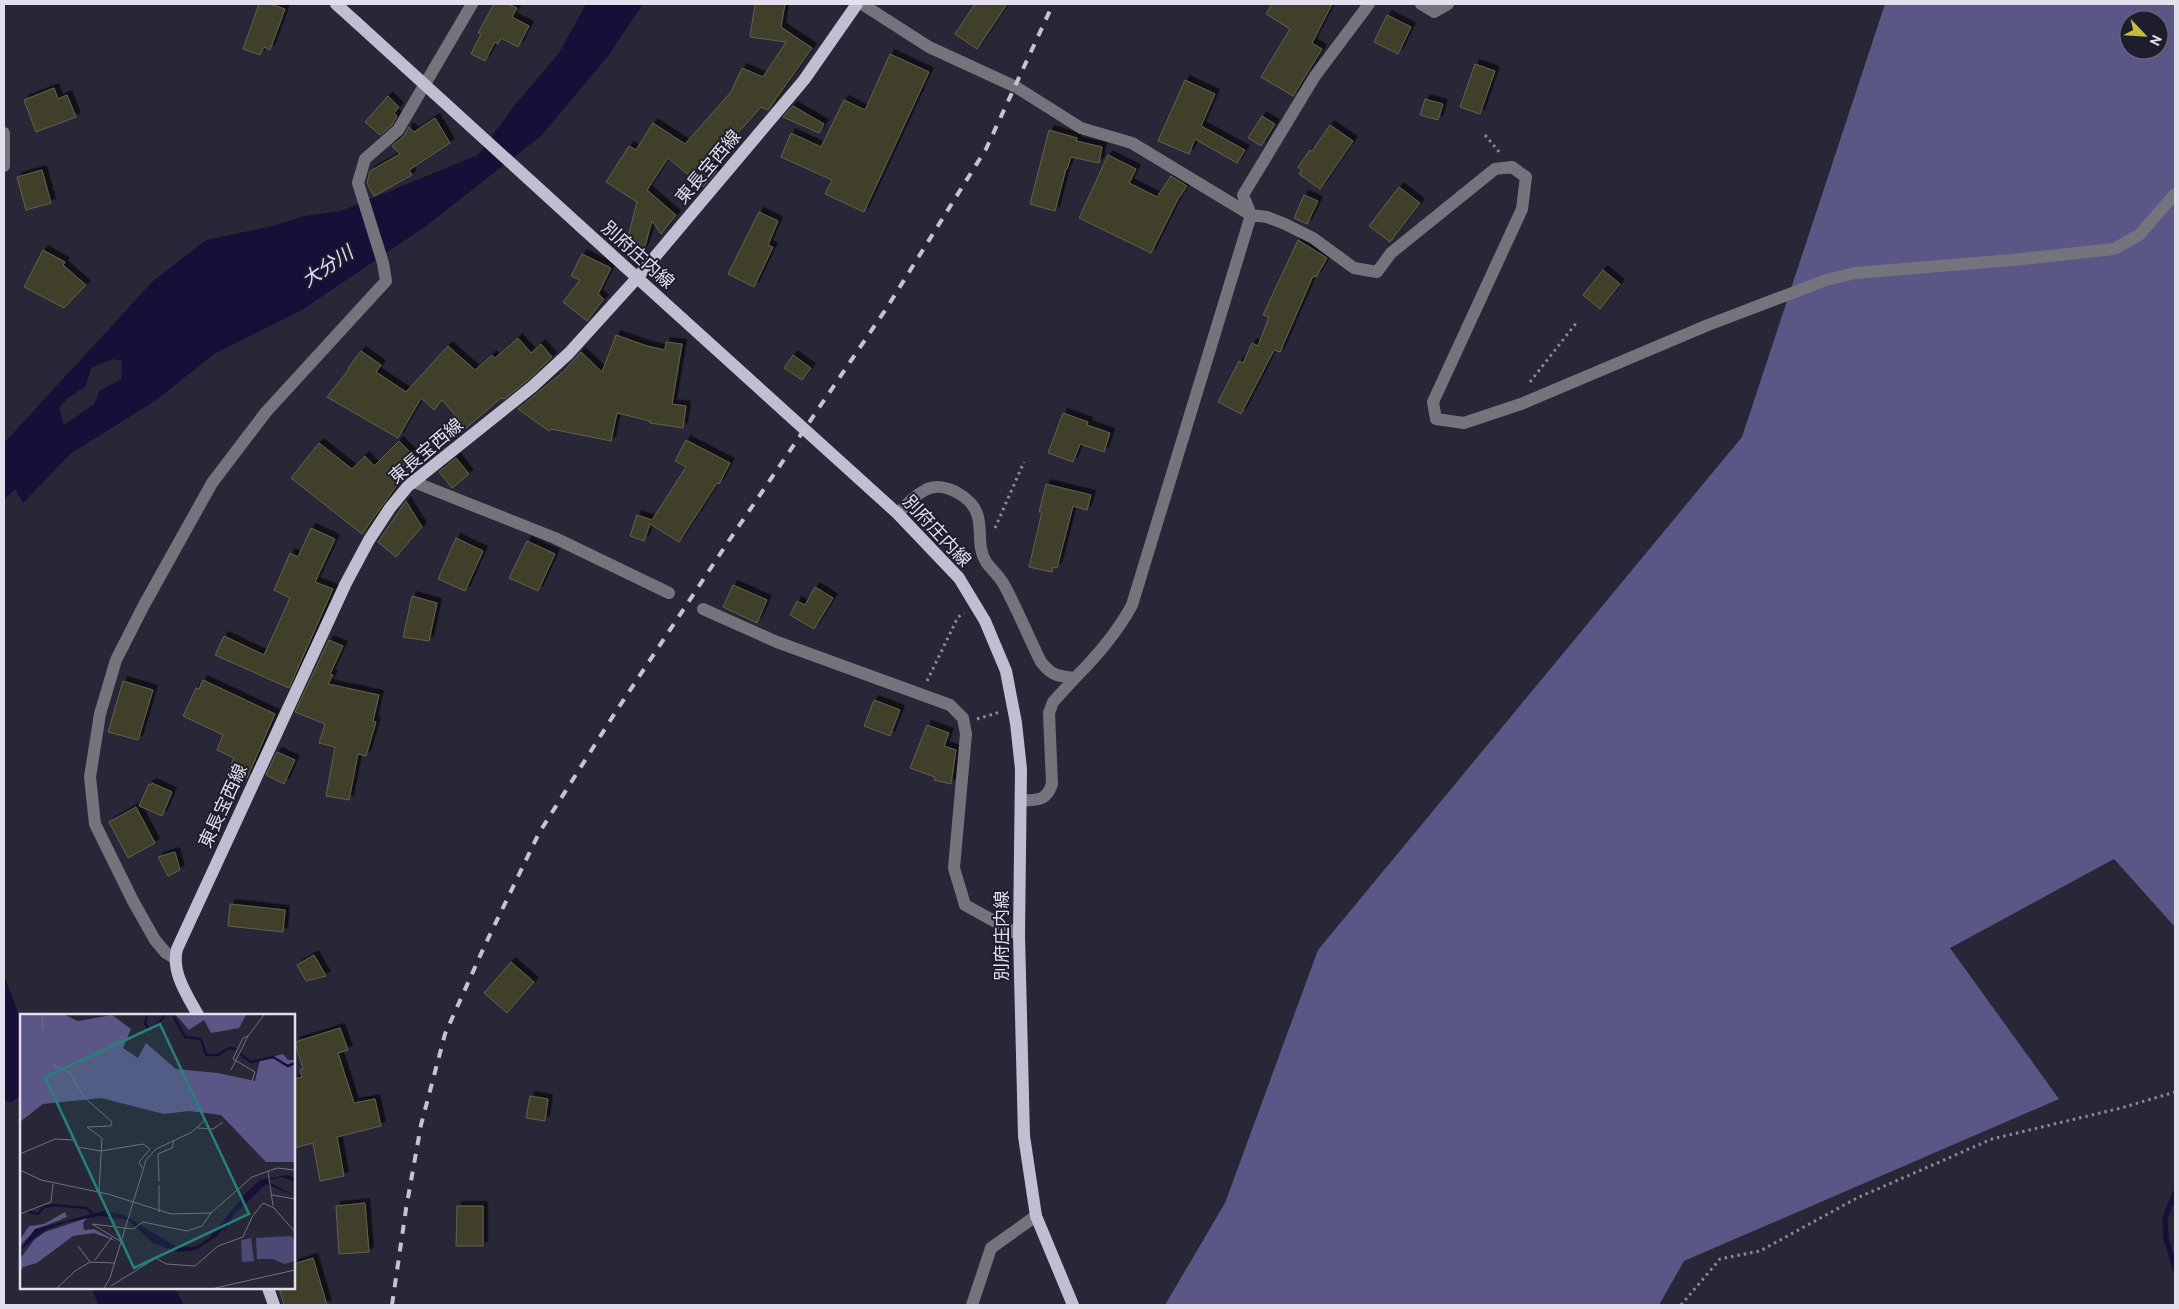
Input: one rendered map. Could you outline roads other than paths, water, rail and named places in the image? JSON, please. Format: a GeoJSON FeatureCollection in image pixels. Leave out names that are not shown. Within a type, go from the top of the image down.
{"type":"FeatureCollection","features":[{"type":"Feature","properties":{"kind":"main road","name":"別府庄内線"},"geometry":{"type":"LineString","coordinates":[[336,4],[898,514],[959,578],[985,621],[1006,672],[1016,723],[1021,769],[1019,935],[1024,1136],[1036,1216],[1073,1305]]}},
{"type":"Feature","properties":{"kind":"main road","name":"東長宝西線"},"geometry":{"type":"LineString","coordinates":[[174,958],[181,937],[353,568],[398,497],[550,372],[637,278],[804,80],[857,4]]}},
{"type":"Feature","properties":{"kind":"main road"},"geometry":{"type":"LineString","coordinates":[[174,958],[180,979],[198,1014]]}},
{"type":"Feature","properties":{"kind":"main road"},"geometry":{"type":"LineString","coordinates":[[268,1289],[274,1305]]}},
{"type":"Feature","properties":{"kind":"street"},"geometry":{"type":"LineString","coordinates":[[174,958],[166,953],[155,940],[133,902],[95,824],[90,776],[100,714],[116,660],[144,605],[212,483],[266,412],[386,281],[383,263],[358,183],[365,159],[398,130],[472,4]]}},
{"type":"Feature","properties":{"kind":"street"},"geometry":{"type":"LineString","coordinates":[[862,4],[929,48],[1016,86],[1081,128],[1132,143],[1251,215],[1267,217],[1313,238],[1354,268],[1377,272],[1391,253],[1495,169],[1512,167],[1526,177],[1522,209],[1433,402],[1436,419],[1464,424],[1521,404],[1708,325],[1826,280],[1855,274],[2114,249],[2138,235],[2175,194]]}},
{"type":"Feature","properties":{"kind":"street"},"geometry":{"type":"LineString","coordinates":[[1021,801],[1044,798],[1049,793],[1052,784],[1049,713],[1053,702],[1103,650],[1122,624],[1132,605],[1251,215],[1243,195],[1315,76],[1369,4]]}},
{"type":"Feature","properties":{"kind":"street"},"geometry":{"type":"LineString","coordinates":[[1421,4],[1434,12],[1448,4]]}},
{"type":"Feature","properties":{"kind":"street"},"geometry":{"type":"LineString","coordinates":[[4,133],[4,166]]}},
{"type":"Feature","properties":{"kind":"street"},"geometry":{"type":"LineString","coordinates":[[414,482],[548,535],[669,593]]}},
{"type":"Feature","properties":{"kind":"street"},"geometry":{"type":"LineString","coordinates":[[898,514],[915,495],[929,488],[943,488],[959,493],[971,504],[978,517],[980,548],[1002,582],[1041,662],[1049,672],[1075,678]]}},
{"type":"Feature","properties":{"kind":"street"},"geometry":{"type":"LineString","coordinates":[[703,609],[777,642],[950,706],[963,718],[966,734],[954,868],[957,882],[965,905],[1019,935]]}},
{"type":"Feature","properties":{"kind":"street"},"geometry":{"type":"LineString","coordinates":[[972,1305],[991,1248],[1036,1216]]}},
{"type":"Feature","properties":{"kind":"water","name":"大分川"},"geometry":{"type":"Polygon","coordinates":[[[586,4],[643,4],[608,56],[541,136],[426,226],[302,310],[214,354],[155,401],[70,454],[23,503],[15,489],[4,500],[4,443],[153,281],[206,240],[273,226],[304,216],[341,211],[478,155],[514,106],[559,53],[586,4]],[[113,359],[91,368],[86,386],[68,398],[59,408],[64,425],[94,404],[100,390],[121,380],[122,361],[113,359]]]}},
{"type":"Feature","properties":{"kind":"water"},"geometry":{"type":"Polygon","coordinates":[[[4,976],[20,1017],[20,1097],[10,1103],[4,1099],[4,976]]]}},
{"type":"Feature","properties":{"kind":"water"},"geometry":{"type":"Polygon","coordinates":[[[92,1289],[176,1289],[184,1305],[98,1305],[92,1289]]]}},
{"type":"Feature","properties":{"kind":"waterway"},"geometry":{"type":"LineString","coordinates":[[2175,1193],[2165,1218],[2166,1238],[2175,1268]]}},
{"type":"Feature","properties":{"kind":"railway"},"geometry":{"type":"LineString","coordinates":[[392,1305],[421,1125],[445,1034],[539,833],[615,713],[726,545],[886,309],[986,149],[1053,4]]}}]}
